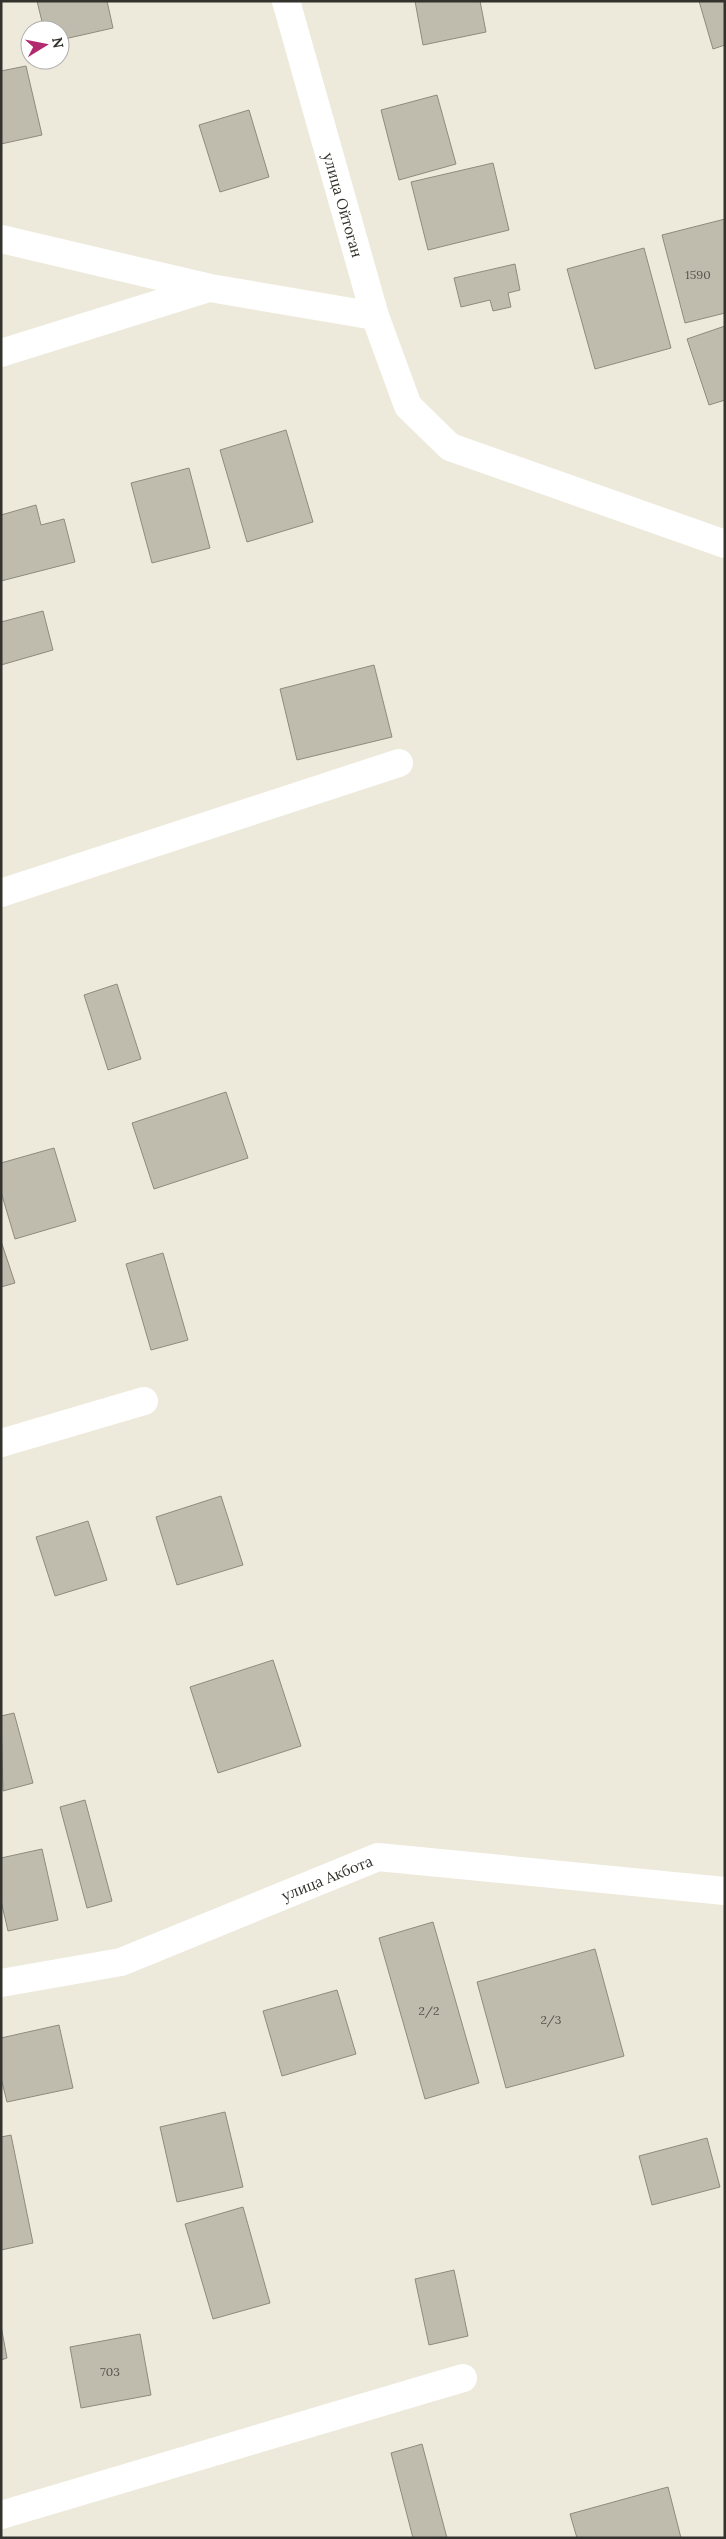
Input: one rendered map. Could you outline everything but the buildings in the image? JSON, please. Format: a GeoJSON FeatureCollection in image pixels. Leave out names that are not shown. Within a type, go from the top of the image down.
{"type":"FeatureCollection","features":[{"type":"Feature","properties":{"kind":"street","name":"улица Ойтоган"},"geometry":{"type":"LineString","coordinates":[[286,1],[375,316],[408,406],[450,447],[725,544]]}},
{"type":"Feature","properties":{"kind":"street"},"geometry":{"type":"LineString","coordinates":[[1,239],[210,288],[375,316]]}},
{"type":"Feature","properties":{"kind":"street"},"geometry":{"type":"LineString","coordinates":[[1,354],[210,288]]}},
{"type":"Feature","properties":{"kind":"street"},"geometry":{"type":"LineString","coordinates":[[1,893],[399,763]]}},
{"type":"Feature","properties":{"kind":"street"},"geometry":{"type":"LineString","coordinates":[[1,1443],[144,1401]]}},
{"type":"Feature","properties":{"kind":"street","name":"улица Акбота"},"geometry":{"type":"LineString","coordinates":[[1,1983],[121,1962],[378,1857],[725,1891]]}},
{"type":"Feature","properties":{"kind":"street"},"geometry":{"type":"LineString","coordinates":[[1,2515],[463,2378]]}}]}
